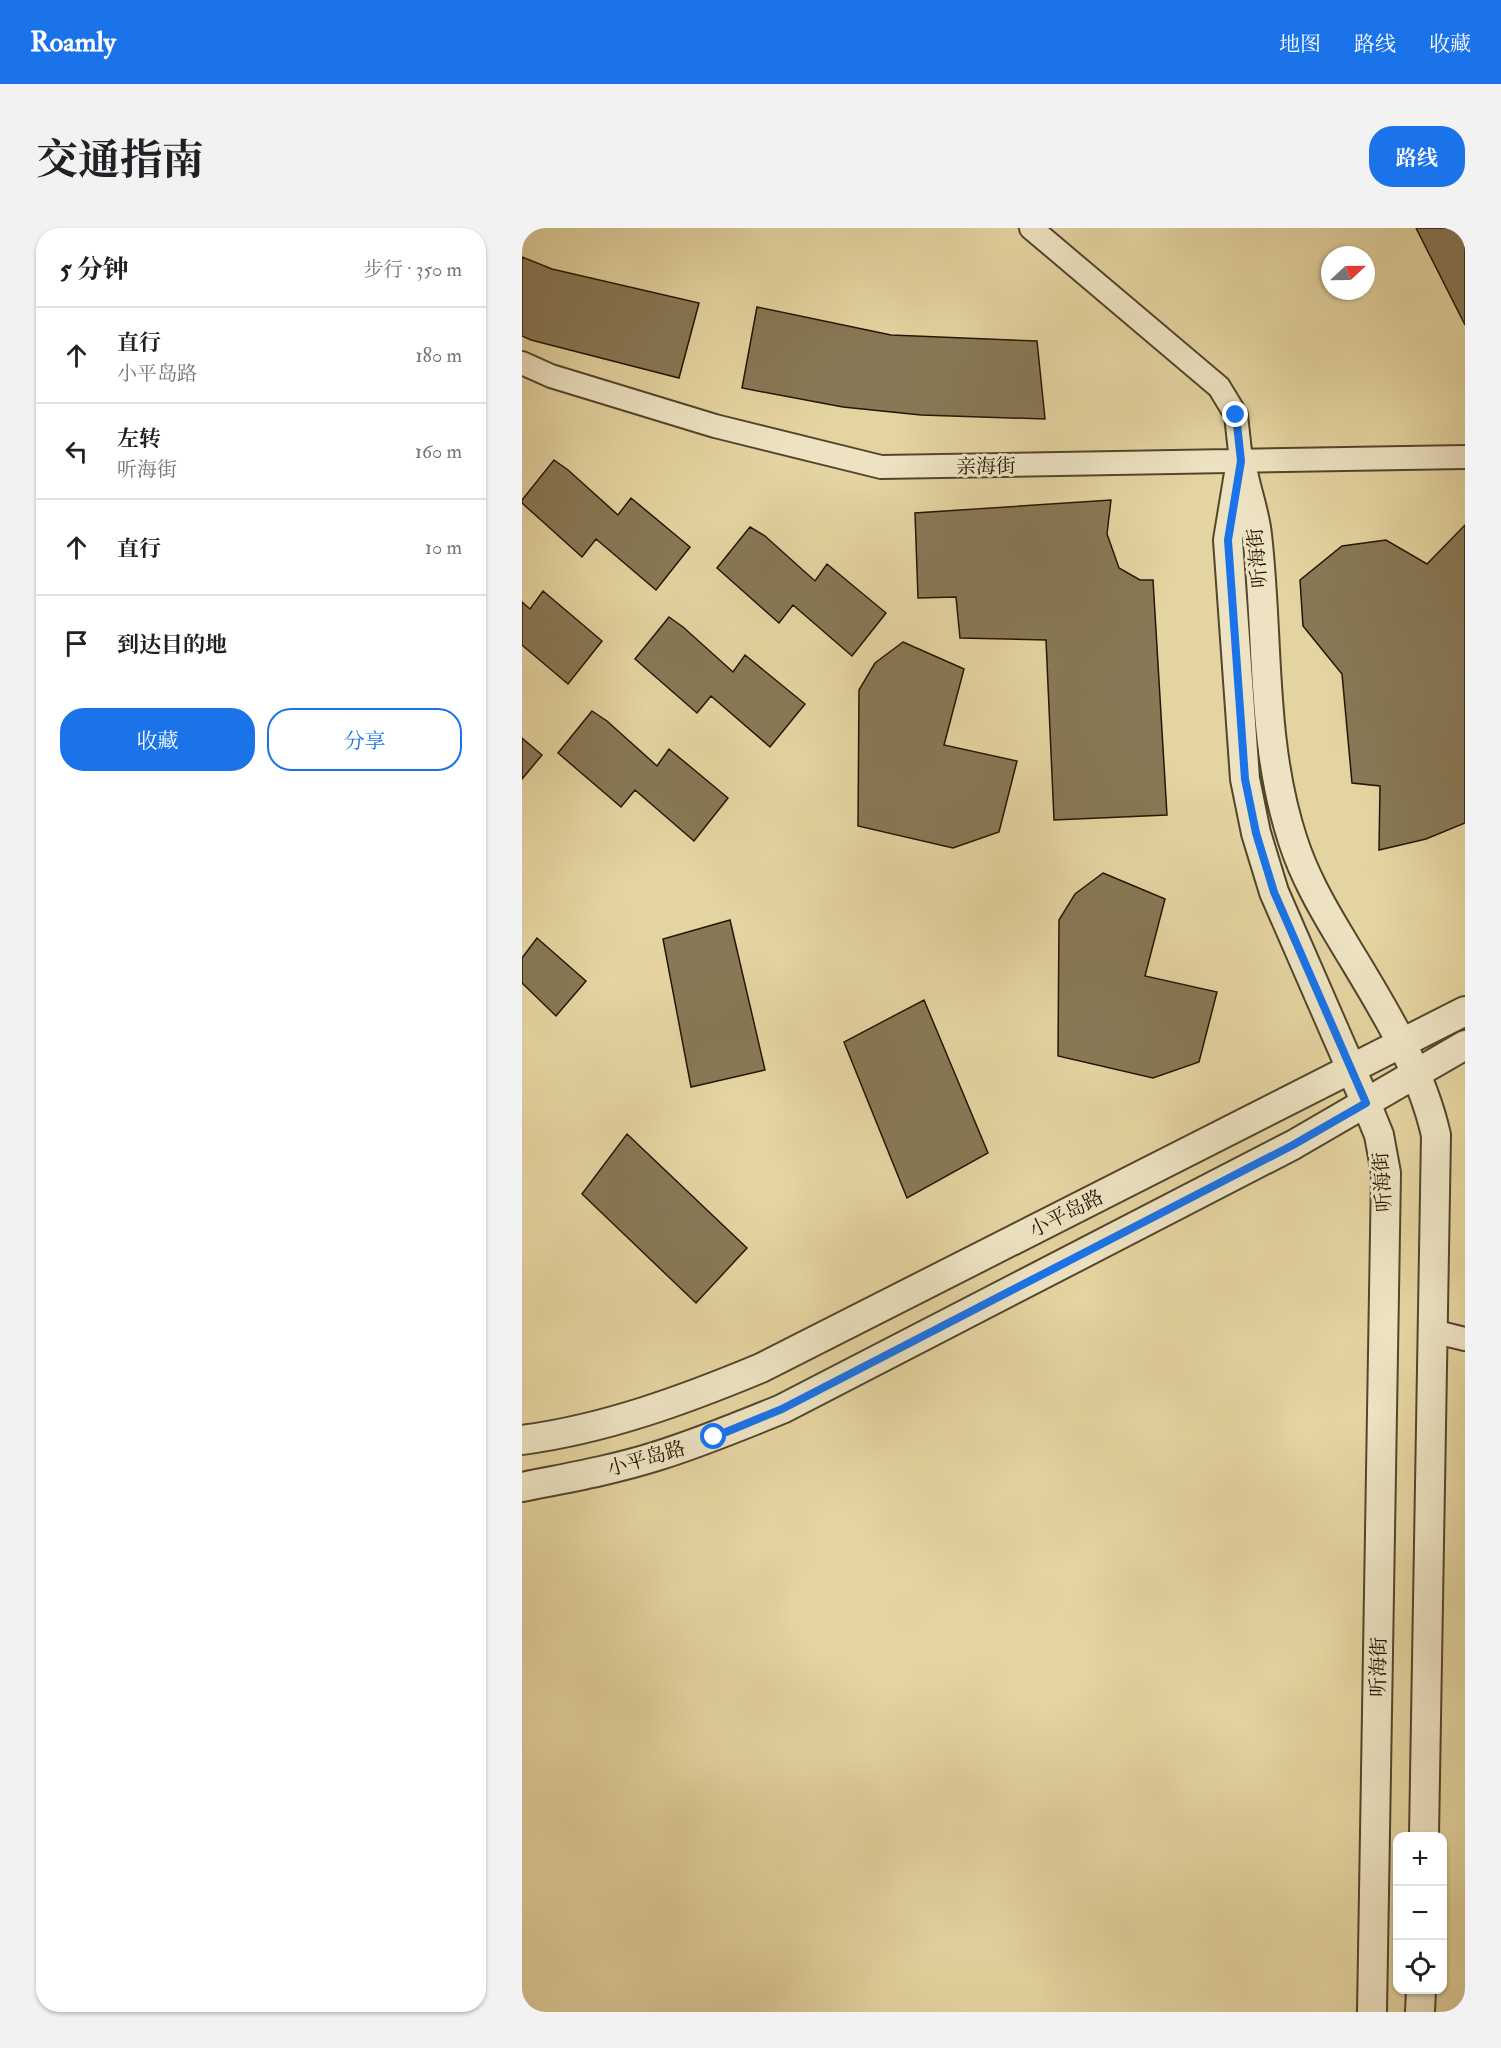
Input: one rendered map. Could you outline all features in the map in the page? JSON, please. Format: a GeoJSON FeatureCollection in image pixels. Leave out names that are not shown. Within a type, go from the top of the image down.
{"type":"FeatureCollection","features":[{"type":"Feature","properties":{"kind":"street"},"geometry":{"type":"LineString","coordinates":[[1031,228],[1219,387],[1236,415],[1241,461]]}},
{"type":"Feature","properties":{"kind":"street","name":"亲海街"},"geometry":{"type":"LineString","coordinates":[[522,363],[551,376],[715,426],[881,467],[1465,457]]}},
{"type":"Feature","properties":{"kind":"street","name":"听海街"},"geometry":{"type":"LineString","coordinates":[[1241,461],[1257,533],[1269,728],[1279,788],[1293,842],[1310,886],[1402,1042],[1430,1107],[1436,1135],[1424,1832]]}},
{"type":"Feature","properties":{"kind":"street","name":"听海街"},"geometry":{"type":"LineString","coordinates":[[1241,461],[1228,540],[1245,779],[1256,833],[1274,892],[1379,1135],[1386,1173],[1372,2012]]}},
{"type":"Feature","properties":{"kind":"street","name":"小平岛路"},"geometry":{"type":"LineString","coordinates":[[522,1440],[643,1413],[696,1395],[761,1368],[1465,1011]]}},
{"type":"Feature","properties":{"kind":"street","name":"小平岛路"},"geometry":{"type":"LineString","coordinates":[[522,1486],[584,1475],[655,1457],[714,1437],[782,1409],[1293,1145],[1465,1045]]}},
{"type":"Feature","properties":{"kind":"street"},"geometry":{"type":"LineString","coordinates":[[1119,1186],[1138,1225]]}},
{"type":"Feature","properties":{"kind":"street"},"geometry":{"type":"LineString","coordinates":[[1432,1331],[1465,1340]]}},
{"type":"Feature","properties":{"kind":"street"},"geometry":{"type":"LineString","coordinates":[[1420,2012],[1421,1994]]}},
{"type":"Feature","properties":{"kind":"building"},"geometry":{"type":"Polygon","coordinates":[[[1416,228],[1465,228],[1465,325],[1416,228]]]}},
{"type":"Feature","properties":{"kind":"building"},"geometry":{"type":"Polygon","coordinates":[[[522,257],[552,269],[699,303],[679,378],[522,336],[522,257]]]}},
{"type":"Feature","properties":{"kind":"building"},"geometry":{"type":"Polygon","coordinates":[[[757,307],[891,335],[1037,341],[1045,419],[921,415],[843,407],[742,388],[757,307]]]}},
{"type":"Feature","properties":{"kind":"building"},"geometry":{"type":"Polygon","coordinates":[[[554,460],[618,515],[631,498],[690,547],[656,590],[596,539],[582,557],[522,503],[554,460]]]}},
{"type":"Feature","properties":{"kind":"building"},"geometry":{"type":"Polygon","coordinates":[[[1111,500],[1107,534],[1119,568],[1140,580],[1153,580],[1167,815],[1054,820],[1046,640],[960,638],[956,597],[918,598],[915,513],[1111,500]]]}},
{"type":"Feature","properties":{"kind":"building"},"geometry":{"type":"Polygon","coordinates":[[[1465,525],[1465,823],[1426,839],[1379,850],[1380,786],[1352,783],[1342,674],[1303,626],[1300,580],[1342,546],[1386,540],[1427,564],[1465,525]]]}},
{"type":"Feature","properties":{"kind":"building"},"geometry":{"type":"Polygon","coordinates":[[[750,527],[765,536],[815,581],[827,564],[886,613],[852,656],[793,605],[779,623],[717,568],[750,527]]]}},
{"type":"Feature","properties":{"kind":"building"},"geometry":{"type":"Polygon","coordinates":[[[543,591],[602,641],[568,684],[522,645],[522,602],[530,609],[543,591]]]}},
{"type":"Feature","properties":{"kind":"building"},"geometry":{"type":"Polygon","coordinates":[[[669,617],[733,672],[745,655],[805,704],[770,747],[711,696],[697,713],[635,659],[669,617]]]}},
{"type":"Feature","properties":{"kind":"building"},"geometry":{"type":"Polygon","coordinates":[[[903,642],[964,669],[944,745],[1017,761],[999,832],[953,848],[858,826],[859,690],[875,663],[903,642]]]}},
{"type":"Feature","properties":{"kind":"building"},"geometry":{"type":"Polygon","coordinates":[[[592,711],[607,721],[657,766],[669,749],[728,798],[694,841],[635,790],[621,807],[558,753],[592,711]]]}},
{"type":"Feature","properties":{"kind":"building"},"geometry":{"type":"Polygon","coordinates":[[[522,738],[542,755],[522,779],[522,738]]]}},
{"type":"Feature","properties":{"kind":"building"},"geometry":{"type":"Polygon","coordinates":[[[1103,873],[1165,899],[1145,976],[1217,992],[1199,1062],[1153,1078],[1058,1056],[1059,920],[1075,894],[1103,873]]]}},
{"type":"Feature","properties":{"kind":"building"},"geometry":{"type":"Polygon","coordinates":[[[730,920],[765,1070],[691,1087],[663,939],[730,920]]]}},
{"type":"Feature","properties":{"kind":"building"},"geometry":{"type":"Polygon","coordinates":[[[537,938],[586,981],[556,1016],[522,983],[522,958],[537,938]]]}},
{"type":"Feature","properties":{"kind":"building"},"geometry":{"type":"Polygon","coordinates":[[[924,1000],[988,1153],[907,1198],[844,1042],[924,1000]]]}},
{"type":"Feature","properties":{"kind":"building"},"geometry":{"type":"Polygon","coordinates":[[[627,1134],[747,1248],[696,1303],[582,1194],[627,1134]]]}},
{"type":"Feature","properties":{"kind":"route"},"geometry":{"type":"LineString","coordinates":[[714,1437],[782,1409],[1293,1145],[1366,1103],[1274,892],[1256,833],[1245,779],[1228,540],[1241,461],[1236,415]]}}]}
